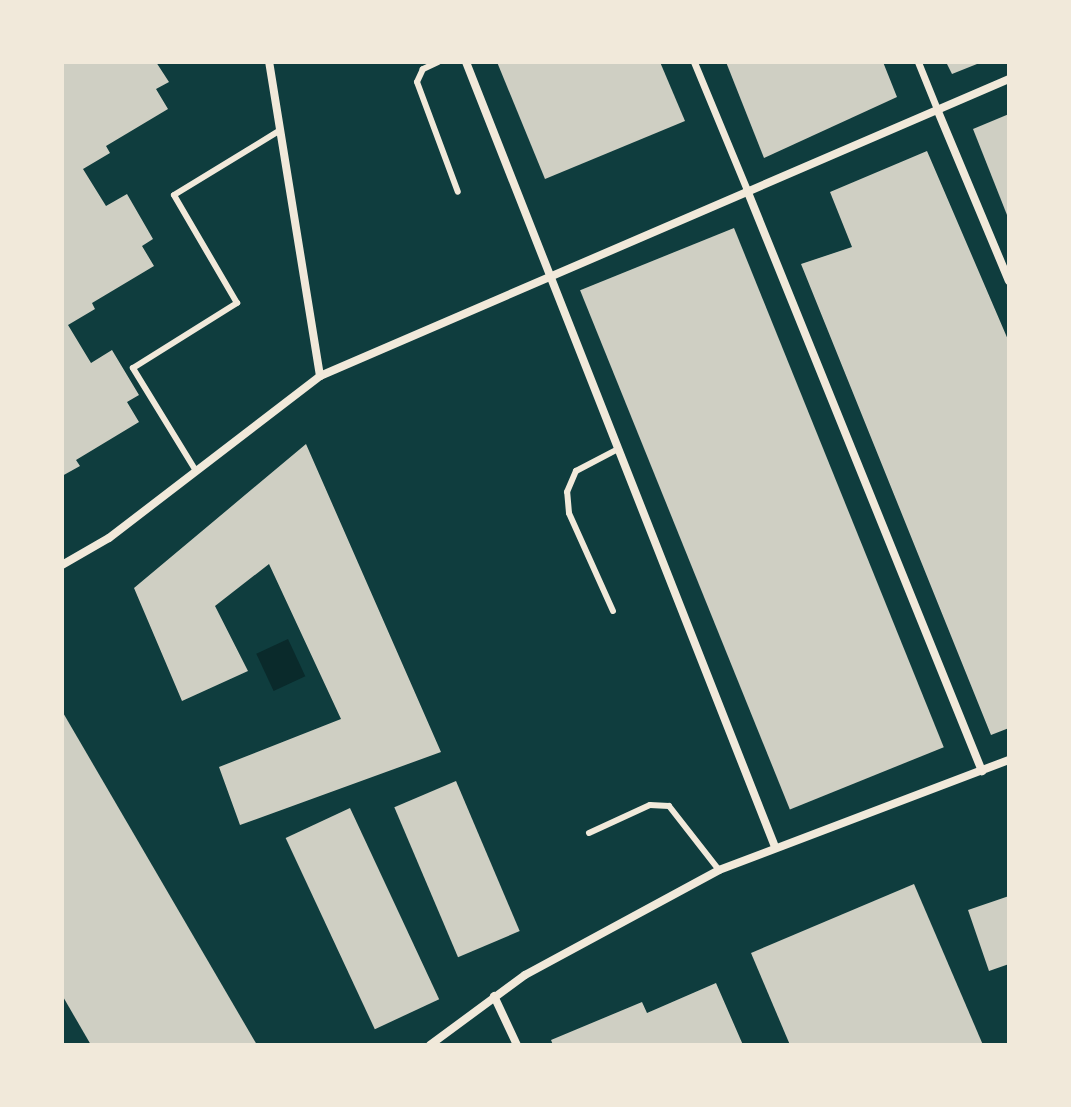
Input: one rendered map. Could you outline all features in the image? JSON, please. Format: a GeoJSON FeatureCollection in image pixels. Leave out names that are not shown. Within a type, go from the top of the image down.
{"type":"FeatureCollection","features":[{"type":"Feature","properties":{"kind":"street"},"geometry":{"type":"LineString","coordinates":[[269,62],[320,376]]}},
{"type":"Feature","properties":{"kind":"street"},"geometry":{"type":"LineString","coordinates":[[466,62],[548,279],[775,847]]}},
{"type":"Feature","properties":{"kind":"street"},"geometry":{"type":"LineString","coordinates":[[694,62],[982,771]]}},
{"type":"Feature","properties":{"kind":"street"},"geometry":{"type":"LineString","coordinates":[[918,62],[1009,281]]}},
{"type":"Feature","properties":{"kind":"street"},"geometry":{"type":"LineString","coordinates":[[62,565],[109,538],[320,376],[1009,79]]}},
{"type":"Feature","properties":{"kind":"street"},"geometry":{"type":"LineString","coordinates":[[430,1045],[494,996],[719,870],[1009,760]]}},
{"type":"Feature","properties":{"kind":"street"},"geometry":{"type":"LineString","coordinates":[[494,996],[517,1045]]}},
{"type":"Feature","properties":{"kind":"lane"},"geometry":{"type":"LineString","coordinates":[[438,62],[423,69],[417,82],[458,192]]}},
{"type":"Feature","properties":{"kind":"lane"},"geometry":{"type":"LineString","coordinates":[[196,471],[133,368],[237,303],[174,195],[279,131]]}},
{"type":"Feature","properties":{"kind":"lane"},"geometry":{"type":"LineString","coordinates":[[613,611],[569,513],[567,492],[576,471],[616,450]]}},
{"type":"Feature","properties":{"kind":"lane"},"geometry":{"type":"LineString","coordinates":[[589,833],[650,805],[669,806],[719,870]]}},
{"type":"Feature","properties":{"kind":"water"},"geometry":{"type":"Polygon","coordinates":[[[288,639],[305,676],[274,691],[256,654],[288,639]]]}},
{"type":"Feature","properties":{"kind":"building"},"geometry":{"type":"Polygon","coordinates":[[[62,62],[156,62],[169,82],[156,89],[168,109],[106,146],[110,153],[83,169],[106,206],[127,194],[153,239],[142,246],[154,266],[92,303],[95,309],[68,325],[91,363],[112,350],[139,395],[127,402],[139,422],[76,460],[80,466],[62,476],[62,62]]]}},
{"type":"Feature","properties":{"kind":"building"},"geometry":{"type":"Polygon","coordinates":[[[497,62],[660,62],[685,121],[545,179],[497,62]]]}},
{"type":"Feature","properties":{"kind":"building"},"geometry":{"type":"Polygon","coordinates":[[[726,62],[883,62],[897,97],[764,158],[726,62]]]}},
{"type":"Feature","properties":{"kind":"building"},"geometry":{"type":"Polygon","coordinates":[[[946,62],[982,62],[952,74],[946,62]]]}},
{"type":"Feature","properties":{"kind":"building"},"geometry":{"type":"Polygon","coordinates":[[[1009,114],[1009,220],[973,129],[1009,114]]]}},
{"type":"Feature","properties":{"kind":"building"},"geometry":{"type":"Polygon","coordinates":[[[927,151],[1009,342],[1009,728],[991,735],[801,264],[852,247],[830,192],[927,151]]]}},
{"type":"Feature","properties":{"kind":"building"},"geometry":{"type":"Polygon","coordinates":[[[734,228],[944,747],[790,809],[580,290],[734,228]]]}},
{"type":"Feature","properties":{"kind":"building"},"geometry":{"type":"Polygon","coordinates":[[[306,444],[441,752],[240,825],[219,767],[341,719],[269,564],[215,606],[248,671],[182,701],[134,588],[306,444]]]}},
{"type":"Feature","properties":{"kind":"building"},"geometry":{"type":"Polygon","coordinates":[[[62,711],[257,1045],[91,1045],[62,995],[62,711]]]}},
{"type":"Feature","properties":{"kind":"building"},"geometry":{"type":"Polygon","coordinates":[[[456,781],[520,931],[458,957],[394,807],[456,781]]]}},
{"type":"Feature","properties":{"kind":"building"},"geometry":{"type":"Polygon","coordinates":[[[350,808],[439,999],[375,1029],[286,838],[350,808]]]}},
{"type":"Feature","properties":{"kind":"building"},"geometry":{"type":"Polygon","coordinates":[[[914,884],[983,1045],[790,1045],[751,953],[914,884]]]}},
{"type":"Feature","properties":{"kind":"building"},"geometry":{"type":"Polygon","coordinates":[[[1009,896],[1009,964],[989,971],[968,910],[1009,896]]]}},
{"type":"Feature","properties":{"kind":"building"},"geometry":{"type":"Polygon","coordinates":[[[716,983],[743,1045],[553,1045],[551,1040],[642,1002],[647,1013],[716,983]]]}}]}
